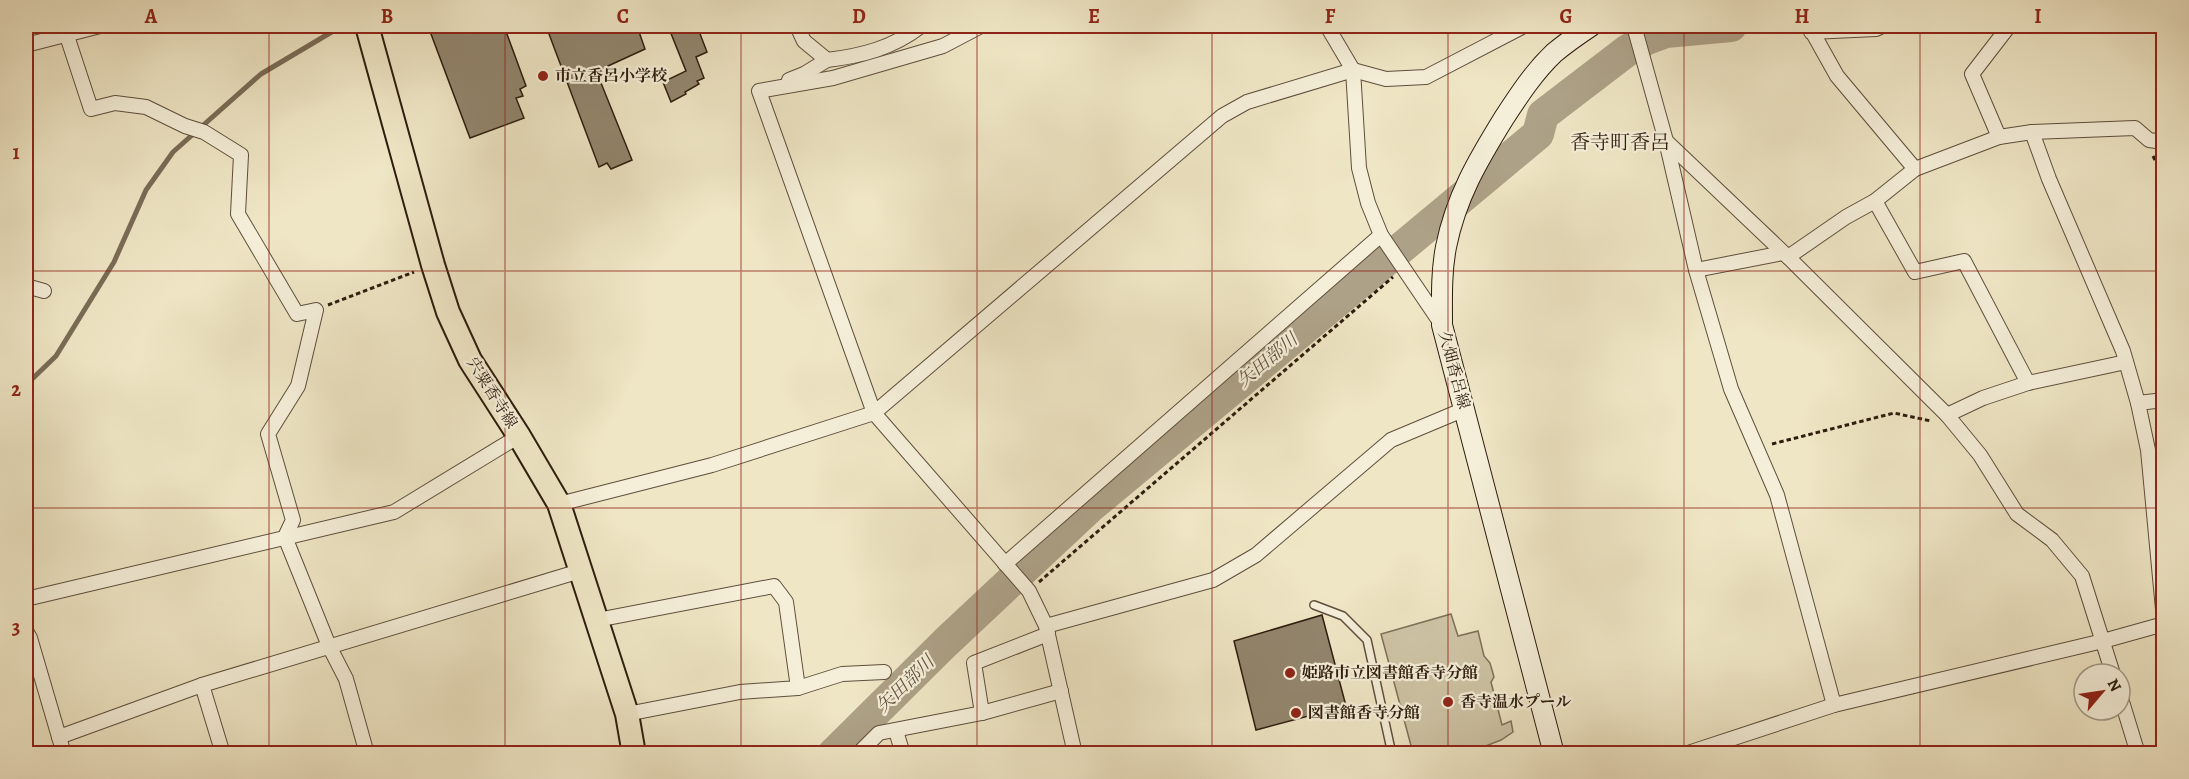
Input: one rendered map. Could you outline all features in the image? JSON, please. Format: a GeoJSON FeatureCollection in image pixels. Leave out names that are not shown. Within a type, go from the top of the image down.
{"type":"FeatureCollection","features":[{"type":"Feature","properties":{"kind":"main road","name":"宍粟香寺線"},"geometry":{"type":"LineString","coordinates":[[367,26],[448,312],[470,360],[559,504],[627,714],[631,753]]}},
{"type":"Feature","properties":{"kind":"main road","name":"久畑香呂線"},"geometry":{"type":"LineString","coordinates":[[1554,753],[1442,325],[1442,285],[1446,247],[1456,211],[1475,165],[1523,89],[1537,72],[1555,53],[1591,26]]}},
{"type":"Feature","properties":{"kind":"street"},"geometry":{"type":"LineString","coordinates":[[26,45],[72,30],[100,26]]}},
{"type":"Feature","properties":{"kind":"street"},"geometry":{"type":"LineString","coordinates":[[796,26],[804,41],[827,60]]}},
{"type":"Feature","properties":{"kind":"street"},"geometry":{"type":"LineString","coordinates":[[759,91],[804,74],[827,60],[854,57],[879,50],[921,26]]}},
{"type":"Feature","properties":{"kind":"street"},"geometry":{"type":"LineString","coordinates":[[759,91],[832,78],[943,46],[981,26]]}},
{"type":"Feature","properties":{"kind":"street"},"geometry":{"type":"LineString","coordinates":[[1327,26],[1353,70],[1359,168],[1368,203],[1382,235],[1442,325]]}},
{"type":"Feature","properties":{"kind":"street"},"geometry":{"type":"LineString","coordinates":[[559,504],[712,465],[874,413],[1222,116],[1247,102],[1353,70],[1386,79],[1426,77],[1524,26]]}},
{"type":"Feature","properties":{"kind":"street"},"geometry":{"type":"LineString","coordinates":[[1882,26],[1876,28],[1810,28],[1837,76],[1915,168]]}},
{"type":"Feature","properties":{"kind":"street"},"geometry":{"type":"LineString","coordinates":[[1999,137],[1972,74],[2009,26]]}},
{"type":"Feature","properties":{"kind":"street"},"geometry":{"type":"LineString","coordinates":[[72,30],[92,108],[115,104],[146,107],[185,126],[204,132],[241,155],[238,214],[297,314],[316,310],[298,386],[268,434],[293,520],[285,537],[329,646],[346,679],[367,753]]}},
{"type":"Feature","properties":{"kind":"street"},"geometry":{"type":"LineString","coordinates":[[1635,30],[1666,141],[1696,270],[1731,390],[1777,495],[1834,705]]}},
{"type":"Feature","properties":{"kind":"street"},"geometry":{"type":"LineString","coordinates":[[759,91],[874,413],[1029,591],[1047,630],[1076,753]]}},
{"type":"Feature","properties":{"kind":"street"},"geometry":{"type":"LineString","coordinates":[[1696,270],[1785,255],[1875,201],[1915,168],[1999,137],[2032,132],[2135,128],[2149,140],[2163,142]]}},
{"type":"Feature","properties":{"kind":"street"},"geometry":{"type":"LineString","coordinates":[[1685,753],[1834,705],[2103,641],[2163,622],[2148,450],[2138,403],[2123,351],[2049,179],[2032,132]]}},
{"type":"Feature","properties":{"kind":"street"},"geometry":{"type":"LineString","coordinates":[[1666,141],[1947,415],[1980,455],[2017,514],[2052,540],[2082,576],[2109,662]]}},
{"type":"Feature","properties":{"kind":"street"},"geometry":{"type":"LineString","coordinates":[[1875,201],[1915,273],[1964,261],[2028,383]]}},
{"type":"Feature","properties":{"kind":"street"},"geometry":{"type":"LineString","coordinates":[[1005,564],[1382,235]]}},
{"type":"Feature","properties":{"kind":"street"},"geometry":{"type":"LineString","coordinates":[[26,286],[44,291]]}},
{"type":"Feature","properties":{"kind":"street"},"geometry":{"type":"LineString","coordinates":[[1947,415],[1983,398],[2028,383],[2126,362]]}},
{"type":"Feature","properties":{"kind":"street"},"geometry":{"type":"LineString","coordinates":[[2138,403],[2163,400]]}},
{"type":"Feature","properties":{"kind":"street"},"geometry":{"type":"LineString","coordinates":[[982,713],[974,663],[1047,630],[1213,580],[1256,555],[1391,440],[1465,409]]}},
{"type":"Feature","properties":{"kind":"street"},"geometry":{"type":"LineString","coordinates":[[26,599],[394,512],[519,436]]}},
{"type":"Feature","properties":{"kind":"street"},"geometry":{"type":"LineString","coordinates":[[59,736],[202,685],[580,571]]}},
{"type":"Feature","properties":{"kind":"street"},"geometry":{"type":"LineString","coordinates":[[597,620],[774,586],[786,602],[798,688]]}},
{"type":"Feature","properties":{"kind":"street"},"geometry":{"type":"LineString","coordinates":[[26,631],[64,753]]}},
{"type":"Feature","properties":{"kind":"street"},"geometry":{"type":"LineString","coordinates":[[627,714],[740,692],[798,688],[842,674],[885,672]]}},
{"type":"Feature","properties":{"kind":"street"},"geometry":{"type":"LineString","coordinates":[[202,685],[223,753]]}},
{"type":"Feature","properties":{"kind":"street"},"geometry":{"type":"LineString","coordinates":[[860,753],[879,733],[982,713],[1061,691]]}},
{"type":"Feature","properties":{"kind":"street"},"geometry":{"type":"LineString","coordinates":[[2129,722],[2139,753]]}},
{"type":"Feature","properties":{"kind":"street"},"geometry":{"type":"LineString","coordinates":[[896,731],[903,753]]}},
{"type":"Feature","properties":{"kind":"lane"},"geometry":{"type":"LineString","coordinates":[[1314,605],[1343,616],[1367,640],[1392,753]]}},
{"type":"Feature","properties":{"kind":"path"},"geometry":{"type":"LineString","coordinates":[[2149,140],[2151,152],[2163,178]]}},
{"type":"Feature","properties":{"kind":"path"},"geometry":{"type":"LineString","coordinates":[[316,310],[433,265]]}},
{"type":"Feature","properties":{"kind":"path"},"geometry":{"type":"LineString","coordinates":[[1029,591],[1403,268]]}},
{"type":"Feature","properties":{"kind":"path"},"geometry":{"type":"LineString","coordinates":[[1756,448],[1894,413],[1929,422],[1947,415]]}},
{"type":"Feature","properties":{"kind":"shaded area","name":"香寺温水プール"},"geometry":{"type":"Polygon","coordinates":[[[1451,614],[1458,636],[1478,631],[1484,656],[1490,663],[1494,677],[1491,682],[1502,725],[1511,721],[1513,732],[1483,747],[1488,753],[1464,753],[1463,751],[1456,754],[1413,753],[1381,634],[1451,614]]]}},
{"type":"Feature","properties":{"kind":"building"},"geometry":{"type":"Polygon","coordinates":[[[428,26],[504,26],[526,86],[520,89],[523,96],[516,98],[524,118],[470,138],[428,26]]]}},
{"type":"Feature","properties":{"kind":"building"},"geometry":{"type":"Polygon","coordinates":[[[546,26],[584,26],[585,30],[596,26],[637,26],[645,49],[608,66],[611,74],[599,78],[632,160],[611,169],[607,163],[599,167],[546,26]]]}},
{"type":"Feature","properties":{"kind":"building"},"geometry":{"type":"Polygon","coordinates":[[[668,26],[697,26],[707,52],[696,57],[704,78],[697,81],[699,84],[685,92],[686,94],[671,102],[663,82],[686,71],[668,26]]]}},
{"type":"Feature","properties":{"kind":"building","name":"姫路市立図書館香寺分館"},"geometry":{"type":"Polygon","coordinates":[[[1322,615],[1346,706],[1256,730],[1234,641],[1322,615]]]}},
{"type":"Feature","properties":{"kind":"waterway"},"geometry":{"type":"LineString","coordinates":[[26,385],[56,356],[114,262],[146,190],[173,152],[261,74],[335,30],[349,26]]}},
{"type":"Feature","properties":{"kind":"waterway","name":"矢田部川"},"geometry":{"type":"LineString","coordinates":[[833,754],[945,643],[1089,508],[1538,134],[1543,115],[1628,50],[1647,39],[1666,32],[1731,26]]}},
{"type":"Feature","properties":{"kind":"place","name":"市立香呂小学校"},"geometry":{"type":"Point","coordinates":[543,76]}},
{"type":"Feature","properties":{"kind":"place","name":"姫路市立図書館香寺分館"},"geometry":{"type":"Point","coordinates":[1290,673]}},
{"type":"Feature","properties":{"kind":"place","name":"香寺温水プール"},"geometry":{"type":"Point","coordinates":[1448,702]}},
{"type":"Feature","properties":{"kind":"place","name":"図書館香寺分館"},"geometry":{"type":"Point","coordinates":[1296,713]}},
{"type":"Feature","properties":{"kind":"district","name":"香寺町香呂"},"geometry":{"type":"Point","coordinates":[1620,142]}}]}
